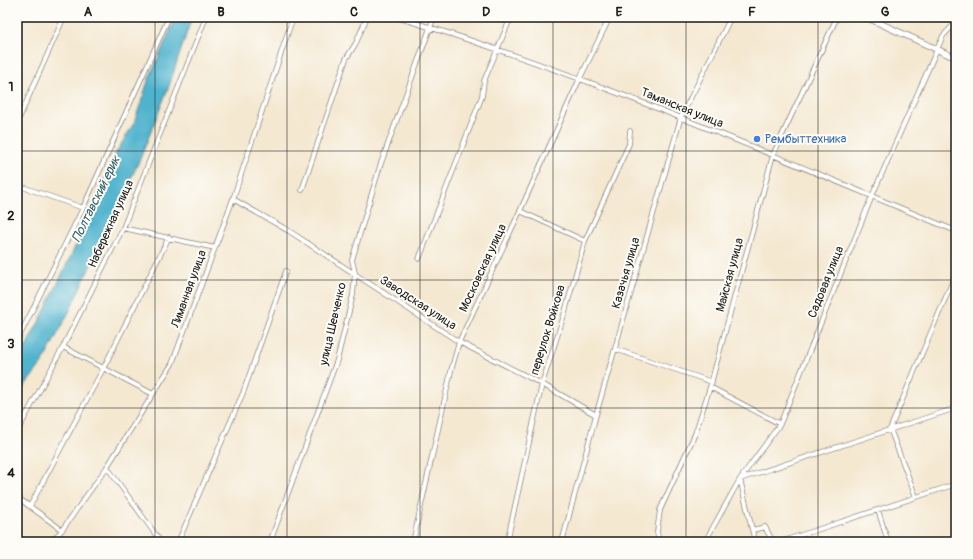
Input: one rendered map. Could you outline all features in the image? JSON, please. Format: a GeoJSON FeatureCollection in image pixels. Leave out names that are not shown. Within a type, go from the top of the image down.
{"type":"FeatureCollection","features":[{"type":"Feature","properties":{"kind":"street"},"geometry":{"type":"LineString","coordinates":[[17,123],[64,17]]}},
{"type":"Feature","properties":{"kind":"street"},"geometry":{"type":"LineString","coordinates":[[17,342],[83,208],[169,17]]}},
{"type":"Feature","properties":{"kind":"street","name":"Набережная улица"},"geometry":{"type":"LineString","coordinates":[[17,432],[63,347],[123,228],[206,17]]}},
{"type":"Feature","properties":{"kind":"street","name":"Лиманная улица"},"geometry":{"type":"LineString","coordinates":[[51,542],[62,530],[107,467],[172,364],[233,199],[293,17]]}},
{"type":"Feature","properties":{"kind":"street"},"geometry":{"type":"LineString","coordinates":[[302,190],[346,59],[356,44],[366,17]]}},
{"type":"Feature","properties":{"kind":"street","name":"Таманская улица"},"geometry":{"type":"LineString","coordinates":[[396,17],[430,27],[580,78],[681,117],[956,231]]}},
{"type":"Feature","properties":{"kind":"street","name":"улица Шевченко"},"geometry":{"type":"LineString","coordinates":[[270,542],[337,360],[353,295],[355,273],[352,260],[380,166],[434,17]]}},
{"type":"Feature","properties":{"kind":"street"},"geometry":{"type":"LineString","coordinates":[[419,259],[482,96],[484,81],[512,17]]}},
{"type":"Feature","properties":{"kind":"street","name":"Московская улица"},"geometry":{"type":"LineString","coordinates":[[413,542],[450,371],[459,342],[580,78],[610,17]]}},
{"type":"Feature","properties":{"kind":"street","name":"Казачья улица"},"geometry":{"type":"LineString","coordinates":[[562,542],[596,416],[681,117],[731,17]]}},
{"type":"Feature","properties":{"kind":"street","name":"Майская улица"},"geometry":{"type":"LineString","coordinates":[[659,542],[657,532],[660,510],[694,434],[712,382],[773,155],[837,17]]}},
{"type":"Feature","properties":{"kind":"street"},"geometry":{"type":"LineString","coordinates":[[866,17],[956,58]]}},
{"type":"Feature","properties":{"kind":"street","name":"Садовая улица"},"geometry":{"type":"LineString","coordinates":[[702,542],[707,538],[740,478],[780,424],[872,196],[943,36],[956,22]]}},
{"type":"Feature","properties":{"kind":"street","name":"переулок Войкова"},"geometry":{"type":"LineString","coordinates":[[507,542],[542,384],[586,241],[629,144],[630,131]]}},
{"type":"Feature","properties":{"kind":"street"},"geometry":{"type":"LineString","coordinates":[[17,185],[83,208]]}},
{"type":"Feature","properties":{"kind":"street","name":"Заводская улица"},"geometry":{"type":"LineString","coordinates":[[233,199],[289,231],[459,342],[542,384],[596,416]]}},
{"type":"Feature","properties":{"kind":"street"},"geometry":{"type":"LineString","coordinates":[[520,211],[586,241]]}},
{"type":"Feature","properties":{"kind":"street"},"geometry":{"type":"LineString","coordinates":[[123,228],[215,248]]}},
{"type":"Feature","properties":{"kind":"street"},"geometry":{"type":"LineString","coordinates":[[30,506],[103,369],[169,237]]}},
{"type":"Feature","properties":{"kind":"street"},"geometry":{"type":"LineString","coordinates":[[178,542],[243,393],[286,270]]}},
{"type":"Feature","properties":{"kind":"street"},"geometry":{"type":"LineString","coordinates":[[916,497],[890,429],[956,272]]}},
{"type":"Feature","properties":{"kind":"street"},"geometry":{"type":"LineString","coordinates":[[63,347],[153,394]]}},
{"type":"Feature","properties":{"kind":"street"},"geometry":{"type":"LineString","coordinates":[[615,349],[712,382]]}},
{"type":"Feature","properties":{"kind":"street"},"geometry":{"type":"LineString","coordinates":[[710,387],[780,424]]}},
{"type":"Feature","properties":{"kind":"street"},"geometry":{"type":"LineString","coordinates":[[755,542],[740,478],[956,408]]}},
{"type":"Feature","properties":{"kind":"street"},"geometry":{"type":"LineString","coordinates":[[107,467],[161,542]]}},
{"type":"Feature","properties":{"kind":"street"},"geometry":{"type":"LineString","coordinates":[[780,542],[956,484]]}},
{"type":"Feature","properties":{"kind":"street"},"geometry":{"type":"LineString","coordinates":[[17,497],[62,530]]}},
{"type":"Feature","properties":{"kind":"street"},"geometry":{"type":"LineString","coordinates":[[878,510],[888,542]]}},
{"type":"Feature","properties":{"kind":"street"},"geometry":{"type":"LineString","coordinates":[[752,530],[765,527],[773,542]]}},
{"type":"Feature","properties":{"kind":"water"},"geometry":{"type":"Polygon","coordinates":[[[176,17],[192,17],[169,86],[140,159],[69,312],[43,362],[17,396],[17,363],[42,316],[76,245],[117,151],[134,123],[149,78],[176,17]]]}},
{"type":"Feature","properties":{"kind":"place","name":"Рембыттехника"},"geometry":{"type":"Point","coordinates":[757,139]}},
{"type":"Feature","properties":{"kind":"water label","name":"Полтавский ерик"},"geometry":{"type":"Point","coordinates":[96,199]}}]}
